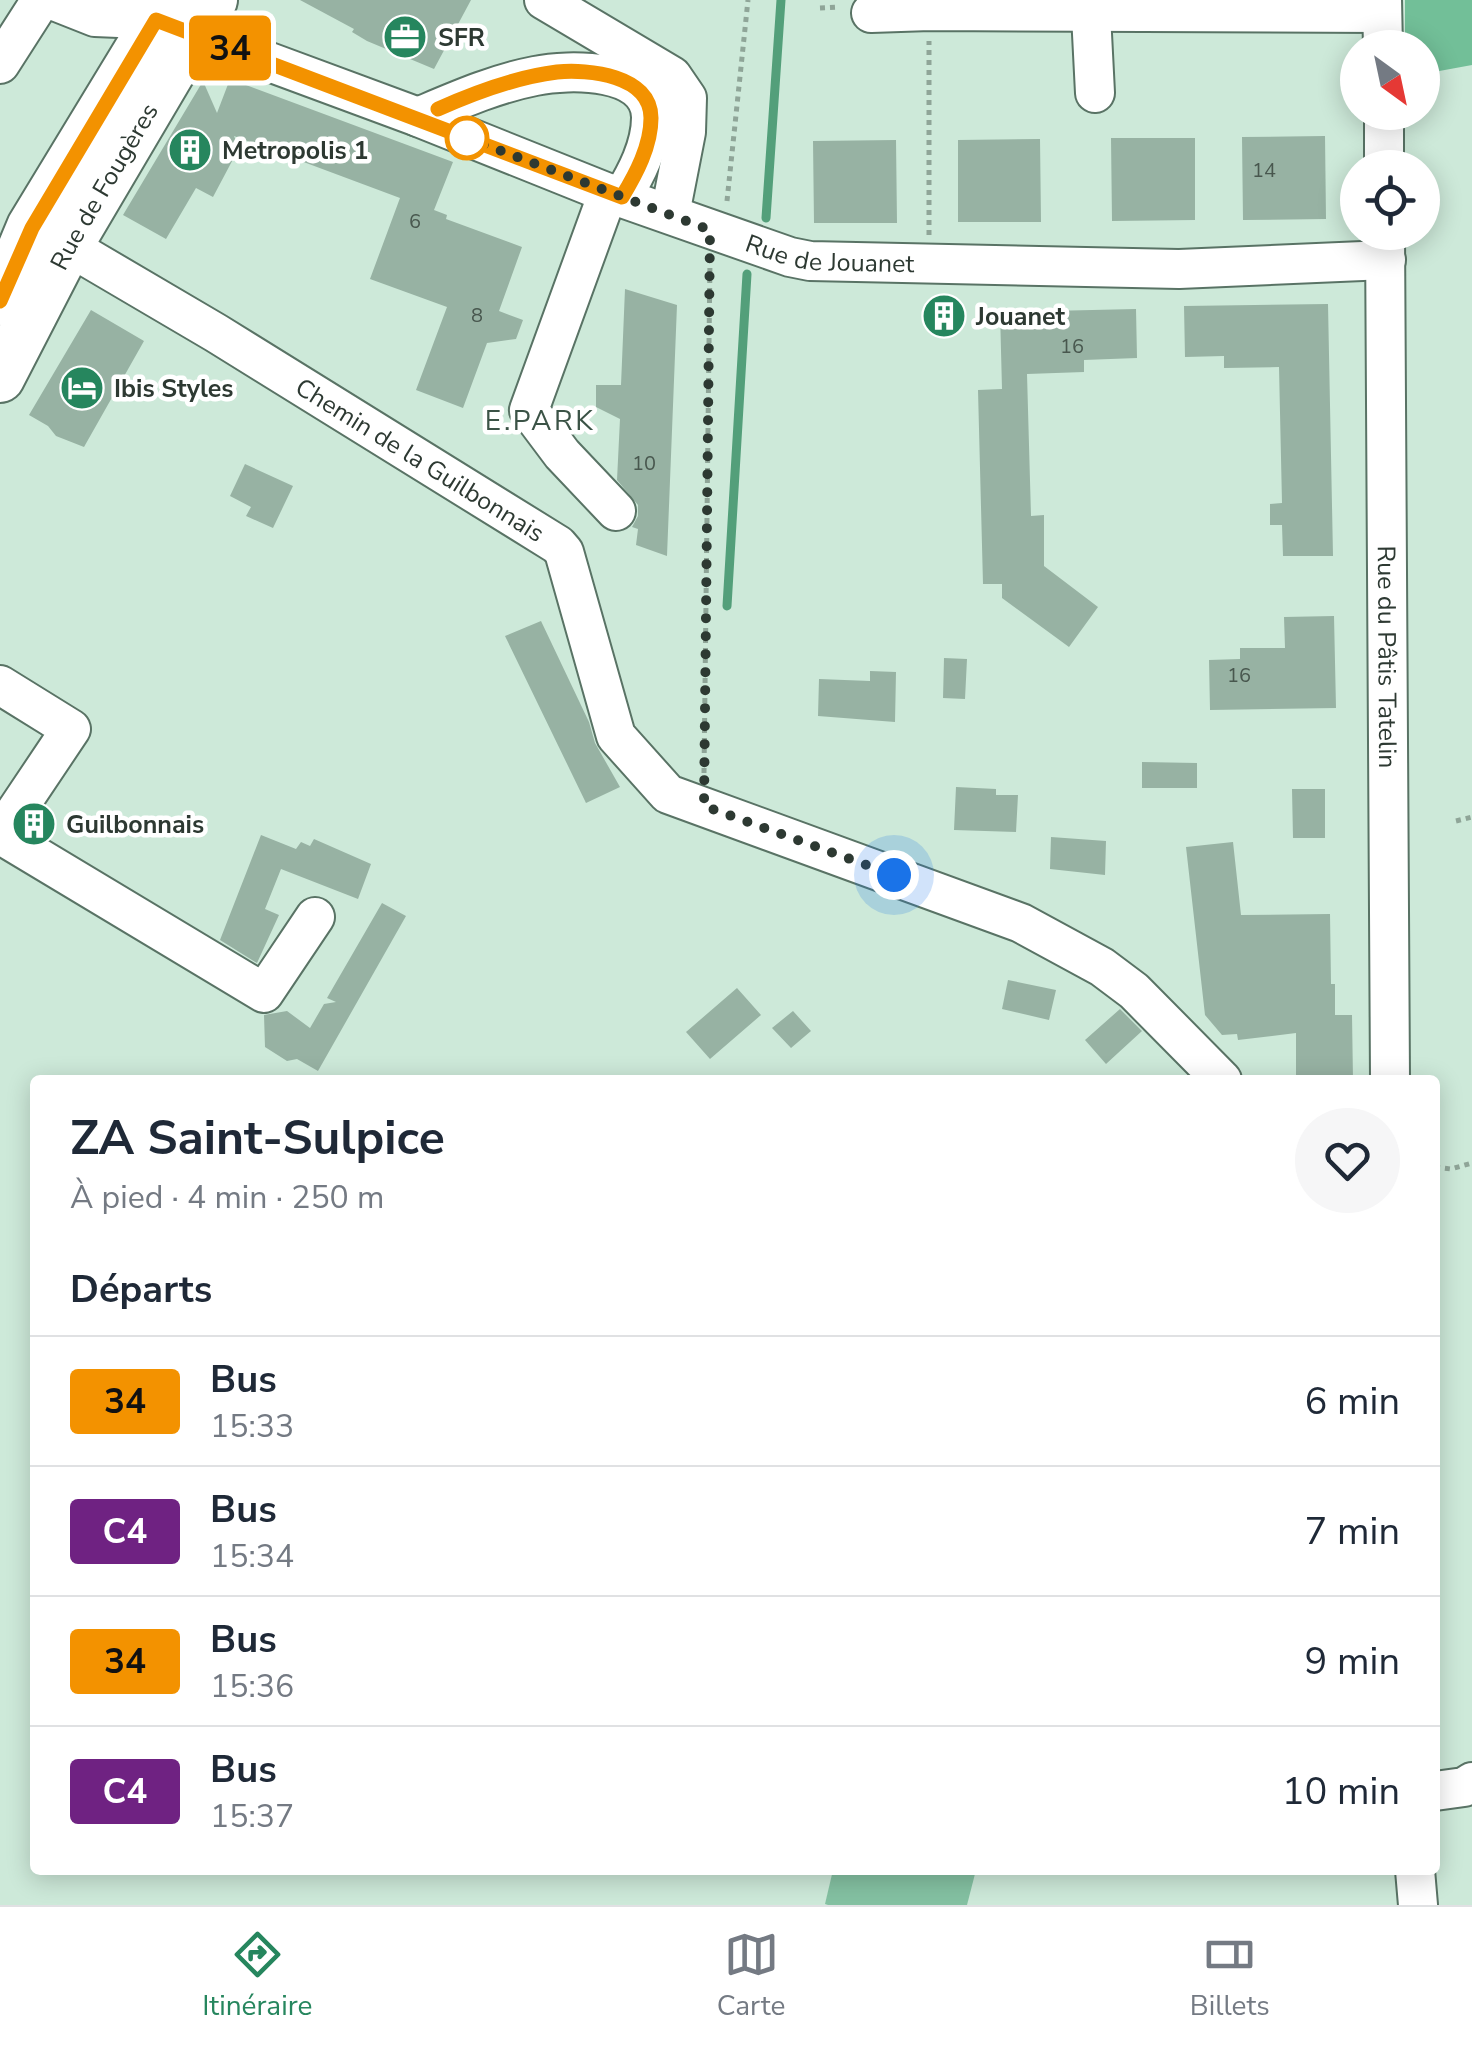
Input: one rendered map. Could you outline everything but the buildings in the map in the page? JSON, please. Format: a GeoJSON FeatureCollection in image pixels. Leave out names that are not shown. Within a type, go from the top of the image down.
{"type":"FeatureCollection","features":[{"type":"Feature","properties":{"kind":"main road","name":"Rue de Fougères"},"geometry":{"type":"LineString","coordinates":[[0,378],[68,246],[169,10]]}},
{"type":"Feature","properties":{"kind":"main road"},"geometry":{"type":"LineString","coordinates":[[0,301],[32,228],[169,10]]}},
{"type":"Feature","properties":{"kind":"street"},"geometry":{"type":"LineString","coordinates":[[0,64],[41,0]]}},
{"type":"Feature","properties":{"kind":"street","name":"Rue de Jouanet"},"geometry":{"type":"LineString","coordinates":[[52,0],[96,16],[169,10],[418,118],[710,230],[810,261],[1179,269],[1350,250]]}},
{"type":"Feature","properties":{"kind":"street"},"geometry":{"type":"LineString","coordinates":[[544,0],[672,76],[687,98],[686,132],[670,214]]}},
{"type":"Feature","properties":{"kind":"street"},"geometry":{"type":"LineString","coordinates":[[871,14],[930,11],[1382,20]]}},
{"type":"Feature","properties":{"kind":"street"},"geometry":{"type":"LineString","coordinates":[[1090,14],[1095,93]]}},
{"type":"Feature","properties":{"kind":"street"},"geometry":{"type":"LineString","coordinates":[[418,118],[532,76],[584,71],[615,78],[644,97],[652,120],[642,160],[615,195],[529,410],[562,454],[616,511]]}},
{"type":"Feature","properties":{"kind":"street","name":"Chemin de la Guilbonnais"},"geometry":{"type":"LineString","coordinates":[[68,246],[550,537],[564,552],[616,736],[668,794],[1021,923],[1102,967],[1134,991],[1217,1075]]}},
{"type":"Feature","properties":{"kind":"street","name":"Rue du Pâtis Tatelin"},"geometry":{"type":"LineString","coordinates":[[1386,250],[1390,1075]]}},
{"type":"Feature","properties":{"kind":"street"},"geometry":{"type":"LineString","coordinates":[[0,684],[71,730],[0,835],[264,993],[314,917]]}},
{"type":"Feature","properties":{"kind":"street"},"geometry":{"type":"LineString","coordinates":[[1440,1790],[1472,1782]]}},
{"type":"Feature","properties":{"kind":"street"},"geometry":{"type":"LineString","coordinates":[[1415,1875],[1418,1905]]}},
{"type":"Feature","properties":{"kind":"path"},"geometry":{"type":"LineString","coordinates":[[704,806],[710,230],[725,218],[748,0]]}},
{"type":"Feature","properties":{"kind":"path"},"geometry":{"type":"LineString","coordinates":[[928,263],[930,11]]}},
{"type":"Feature","properties":{"kind":"path"},"geometry":{"type":"LineString","coordinates":[[1456,821],[1472,817]]}},
{"type":"Feature","properties":{"kind":"path"},"geometry":{"type":"LineString","coordinates":[[1440,1168],[1472,1163]]}},
{"type":"Feature","properties":{"kind":"green space"},"geometry":{"type":"Polygon","coordinates":[[[1405,0],[1472,0],[1472,65],[1440,71],[1440,30],[1405,30],[1405,0]]]}},
{"type":"Feature","properties":{"kind":"green space"},"geometry":{"type":"Polygon","coordinates":[[[832,1875],[975,1875],[967,1905],[825,1904],[832,1875]]]}},
{"type":"Feature","properties":{"kind":"waterway"},"geometry":{"type":"LineString","coordinates":[[766,218],[781,0]]}},
{"type":"Feature","properties":{"kind":"waterway"},"geometry":{"type":"LineString","coordinates":[[727,606],[747,274]]}},
{"type":"Feature","properties":{"kind":"bus line","name":"34"},"geometry":{"type":"LineString","coordinates":[[0,301],[32,228],[156,20],[622,197],[642,160],[652,120],[650,107],[636,89],[605,74],[584,71],[532,76],[438,109]]}},
{"type":"Feature","properties":{"kind":"place","name":"SFR"},"geometry":{"type":"Point","coordinates":[405,37]}},
{"type":"Feature","properties":{"kind":"place","name":"Metropolis 1"},"geometry":{"type":"Point","coordinates":[190,150]}},
{"type":"Feature","properties":{"kind":"place","name":"Jouanet"},"geometry":{"type":"Point","coordinates":[944,316]}},
{"type":"Feature","properties":{"kind":"place","name":"Ibis Styles"},"geometry":{"type":"Point","coordinates":[82,388]}},
{"type":"Feature","properties":{"kind":"place","name":"Guilbonnais"},"geometry":{"type":"Point","coordinates":[34,824]}},
{"type":"Feature","properties":{"kind":"district","name":"E.PARK"},"geometry":{"type":"Point","coordinates":[540,420]}},
{"type":"Feature","properties":{"kind":"route"},"geometry":{"type":"LineString","coordinates":[[467,138],[710,230],[704,806],[894,875]]}}]}
